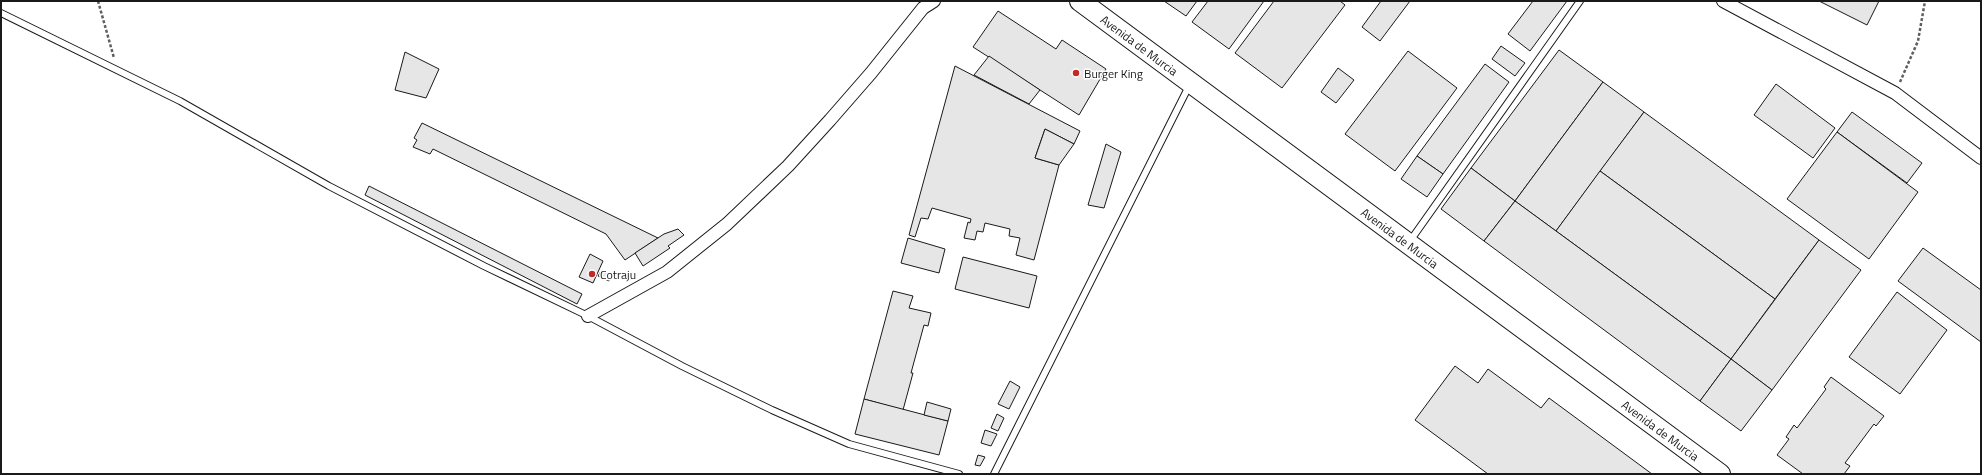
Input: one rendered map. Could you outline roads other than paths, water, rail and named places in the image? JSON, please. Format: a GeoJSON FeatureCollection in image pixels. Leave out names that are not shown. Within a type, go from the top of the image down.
{"type":"FeatureCollection","features":[{"type":"Feature","properties":{"kind":"main road","name":"Avenida de Murcia"},"geometry":{"type":"LineString","coordinates":[[1080,1],[1191,81],[1720,474]]}},
{"type":"Feature","properties":{"kind":"street"},"geometry":{"type":"LineString","coordinates":[[588,316],[667,272],[727,224],[788,166],[824,126],[871,73],[924,4],[934,1]]}},
{"type":"Feature","properties":{"kind":"street"},"geometry":{"type":"LineString","coordinates":[[1723,1],[1895,93],[1981,158]]}},
{"type":"Feature","properties":{"kind":"lane"},"geometry":{"type":"LineString","coordinates":[[1408,243],[1580,1]]}},
{"type":"Feature","properties":{"kind":"lane"},"geometry":{"type":"LineString","coordinates":[[1,13],[118,70],[228,127],[280,159],[336,190],[484,266],[588,316],[682,366],[772,410],[849,444],[959,474]]}},
{"type":"Feature","properties":{"kind":"lane"},"geometry":{"type":"LineString","coordinates":[[994,474],[1191,81]]}},
{"type":"Feature","properties":{"kind":"place","name":"Burger King"},"geometry":{"type":"Point","coordinates":[1076,73]}},
{"type":"Feature","properties":{"kind":"place","name":"Cotraju"},"geometry":{"type":"Point","coordinates":[592,274]}}]}
